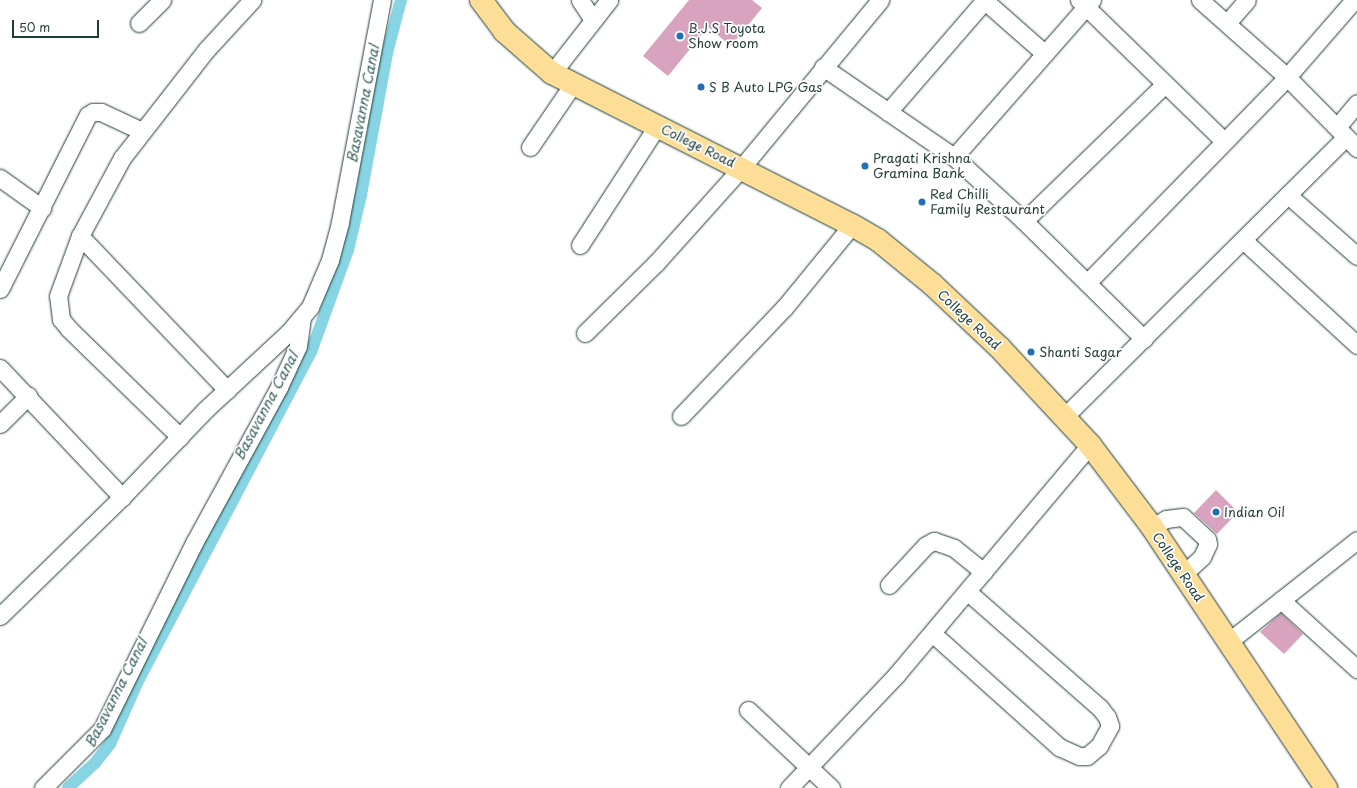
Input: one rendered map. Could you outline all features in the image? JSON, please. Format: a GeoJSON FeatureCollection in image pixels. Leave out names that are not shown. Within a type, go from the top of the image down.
{"type":"FeatureCollection","features":[{"type":"Feature","properties":{"kind":"main road","name":"College Road"},"geometry":{"type":"LineString","coordinates":[[481,0],[504,31],[552,73],[742,167],[852,225],[878,240],[932,284],[1000,348],[1065,416],[1090,445],[1152,527],[1326,788]]}},
{"type":"Feature","properties":{"kind":"street"},"geometry":{"type":"LineString","coordinates":[[139,23],[162,0]]}},
{"type":"Feature","properties":{"kind":"street"},"geometry":{"type":"LineString","coordinates":[[180,437],[61,319],[58,296],[80,236],[122,158],[207,49],[252,0]]}},
{"type":"Feature","properties":{"kind":"street"},"geometry":{"type":"LineString","coordinates":[[0,616],[122,497],[227,390],[302,318],[322,282],[340,222],[382,0]]}},
{"type":"Feature","properties":{"kind":"street"},"geometry":{"type":"LineString","coordinates":[[580,0],[593,20]]}},
{"type":"Feature","properties":{"kind":"street"},"geometry":{"type":"LineString","coordinates":[[552,73],[609,0]]}},
{"type":"Feature","properties":{"kind":"street"},"geometry":{"type":"LineString","coordinates":[[585,333],[656,263],[742,167],[823,67],[880,0]]}},
{"type":"Feature","properties":{"kind":"street"},"geometry":{"type":"LineString","coordinates":[[888,112],[985,0],[1044,53]]}},
{"type":"Feature","properties":{"kind":"street"},"geometry":{"type":"LineString","coordinates":[[1200,0],[1287,77],[1347,137]]}},
{"type":"Feature","properties":{"kind":"street"},"geometry":{"type":"LineString","coordinates":[[1227,23],[1247,0]]}},
{"type":"Feature","properties":{"kind":"street"},"geometry":{"type":"LineString","coordinates":[[1087,283],[1287,77],[1354,0]]}},
{"type":"Feature","properties":{"kind":"street"},"geometry":{"type":"LineString","coordinates":[[954,157],[1044,53],[1085,2],[1164,85],[1224,142]]}},
{"type":"Feature","properties":{"kind":"street"},"geometry":{"type":"LineString","coordinates":[[823,67],[954,157],[1024,221],[1144,339]]}},
{"type":"Feature","properties":{"kind":"street"},"geometry":{"type":"LineString","coordinates":[[530,148],[573,84]]}},
{"type":"Feature","properties":{"kind":"street"},"geometry":{"type":"LineString","coordinates":[[1024,221],[1164,85]]}},
{"type":"Feature","properties":{"kind":"street"},"geometry":{"type":"LineString","coordinates":[[1065,416],[1347,137],[1357,103]]}},
{"type":"Feature","properties":{"kind":"street"},"geometry":{"type":"LineString","coordinates":[[0,289],[88,115],[93,112],[101,112],[142,131]]}},
{"type":"Feature","properties":{"kind":"street"},"geometry":{"type":"LineString","coordinates":[[580,245],[657,126]]}},
{"type":"Feature","properties":{"kind":"street"},"geometry":{"type":"LineString","coordinates":[[0,178],[42,208]]}},
{"type":"Feature","properties":{"kind":"street"},"geometry":{"type":"LineString","coordinates":[[1288,195],[1357,256]]}},
{"type":"Feature","properties":{"kind":"street"},"geometry":{"type":"LineString","coordinates":[[680,416],[784,308],[852,225]]}},
{"type":"Feature","properties":{"kind":"street"},"geometry":{"type":"LineString","coordinates":[[80,236],[227,390]]}},
{"type":"Feature","properties":{"kind":"street"},"geometry":{"type":"LineString","coordinates":[[1243,240],[1357,345]]}},
{"type":"Feature","properties":{"kind":"street"},"geometry":{"type":"LineString","coordinates":[[44,788],[102,728],[194,543],[282,381],[298,346],[302,318]]}},
{"type":"Feature","properties":{"kind":"street"},"geometry":{"type":"LineString","coordinates":[[0,368],[122,497]]}},
{"type":"Feature","properties":{"kind":"street"},"geometry":{"type":"LineString","coordinates":[[0,424],[28,396]]}},
{"type":"Feature","properties":{"kind":"street"},"geometry":{"type":"LineString","coordinates":[[789,788],[808,766],[897,674],[968,592],[1090,445]]}},
{"type":"Feature","properties":{"kind":"street"},"geometry":{"type":"LineString","coordinates":[[1152,527],[1166,519],[1184,517],[1207,539],[1208,544],[1202,557],[1183,574]]}},
{"type":"Feature","properties":{"kind":"street"},"geometry":{"type":"LineString","coordinates":[[889,585],[922,549],[934,541],[954,548],[984,572]]}},
{"type":"Feature","properties":{"kind":"street"},"geometry":{"type":"LineString","coordinates":[[1228,642],[1281,600],[1355,545]]}},
{"type":"Feature","properties":{"kind":"street"},"geometry":{"type":"LineString","coordinates":[[932,633],[1059,748],[1079,756],[1087,756],[1099,746],[1110,726],[1108,717],[1100,708],[968,592]]}},
{"type":"Feature","properties":{"kind":"street"},"geometry":{"type":"LineString","coordinates":[[1281,600],[1357,669]]}},
{"type":"Feature","properties":{"kind":"street"},"geometry":{"type":"LineString","coordinates":[[748,710],[831,788]]}},
{"type":"Feature","properties":{"kind":"building","name":"B.J.S Toyota Show room"},"geometry":{"type":"Polygon","coordinates":[[[689,0],[752,0],[762,8],[731,46],[708,27],[668,76],[643,56],[689,0]]]}},
{"type":"Feature","properties":{"kind":"building","name":"Indian Oil"},"geometry":{"type":"Polygon","coordinates":[[[1216,490],[1238,512],[1217,534],[1194,513],[1216,490]]]}},
{"type":"Feature","properties":{"kind":"building"},"geometry":{"type":"Polygon","coordinates":[[[1281,613],[1303,634],[1284,654],[1260,632],[1281,613]]]}},
{"type":"Feature","properties":{"kind":"waterway","name":"Basavanna Canal"},"geometry":{"type":"LineString","coordinates":[[68,788],[95,763],[110,744],[137,683],[311,352],[348,250],[361,195],[387,53],[401,0]]}},
{"type":"Feature","properties":{"kind":"place","name":"B.J.S Toyota Show room"},"geometry":{"type":"Point","coordinates":[680,36]}},
{"type":"Feature","properties":{"kind":"place","name":"S B Auto LPG Gas"},"geometry":{"type":"Point","coordinates":[701,87]}},
{"type":"Feature","properties":{"kind":"place","name":"Pragati Krishna Gramina Bank"},"geometry":{"type":"Point","coordinates":[865,166]}},
{"type":"Feature","properties":{"kind":"place","name":"Red Chilli Family Restaurant"},"geometry":{"type":"Point","coordinates":[922,202]}},
{"type":"Feature","properties":{"kind":"place","name":"Shanti Sagar"},"geometry":{"type":"Point","coordinates":[1031,352]}},
{"type":"Feature","properties":{"kind":"place","name":"Indian Oil"},"geometry":{"type":"Point","coordinates":[1216,512]}}]}
